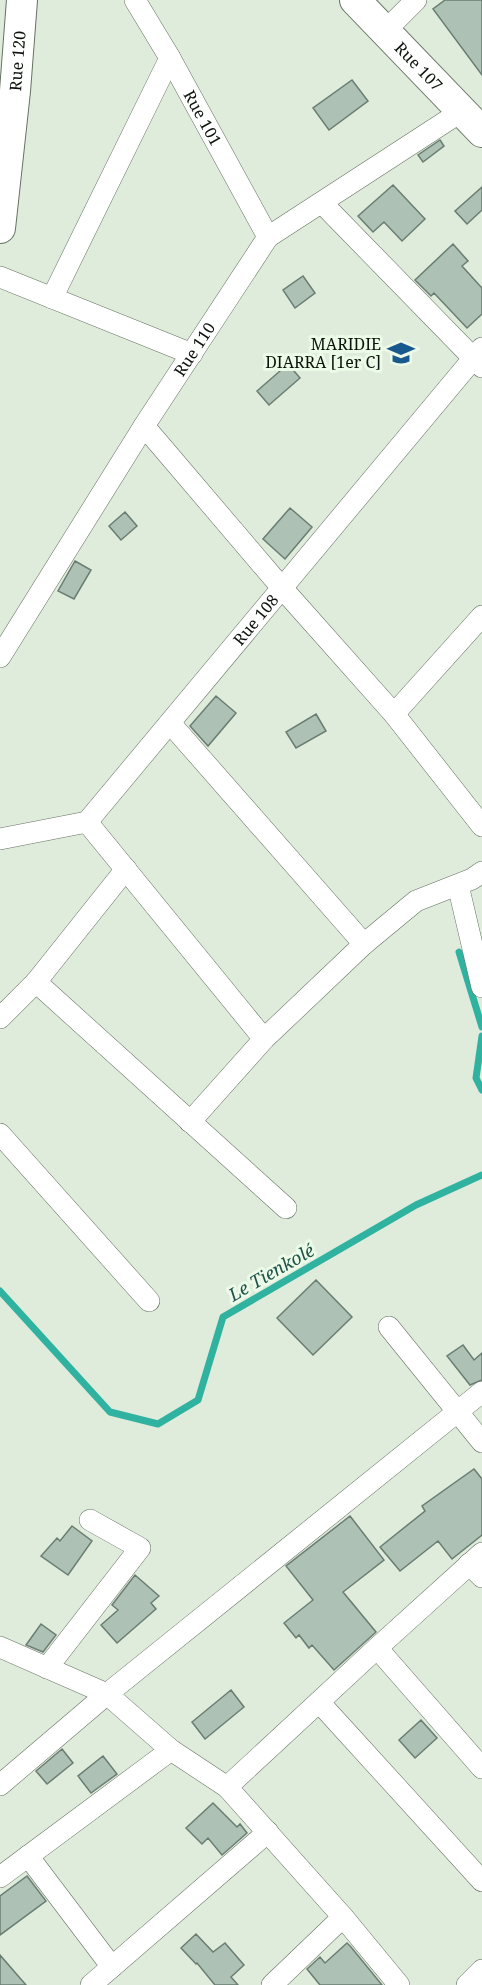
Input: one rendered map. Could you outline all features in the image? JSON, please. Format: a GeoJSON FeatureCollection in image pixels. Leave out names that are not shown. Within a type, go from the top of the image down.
{"type":"FeatureCollection","features":[{"type":"Feature","properties":{"kind":"main road","name":"Rue 120"},"geometry":{"type":"LineString","coordinates":[[0,228],[8,99],[22,0]]}},
{"type":"Feature","properties":{"kind":"main road","name":"Rue 107"},"geometry":{"type":"LineString","coordinates":[[355,0],[472,122]]}},
{"type":"Feature","properties":{"kind":"street","name":"Rue 101"},"geometry":{"type":"LineString","coordinates":[[135,0],[170,58],[268,237]]}},
{"type":"Feature","properties":{"kind":"street"},"geometry":{"type":"LineString","coordinates":[[385,31],[416,0]]}},
{"type":"Feature","properties":{"kind":"street"},"geometry":{"type":"LineString","coordinates":[[52,298],[170,58]]}},
{"type":"Feature","properties":{"kind":"street","name":"Rue 110"},"geometry":{"type":"LineString","coordinates":[[0,657],[144,426],[268,237],[322,202],[472,122]]}},
{"type":"Feature","properties":{"kind":"street"},"geometry":{"type":"LineString","coordinates":[[322,202],[479,358]]}},
{"type":"Feature","properties":{"kind":"street"},"geometry":{"type":"LineString","coordinates":[[0,277],[192,354]]}},
{"type":"Feature","properties":{"kind":"street","name":"Rue 108"},"geometry":{"type":"LineString","coordinates":[[87,822],[282,588],[479,358]]}},
{"type":"Feature","properties":{"kind":"street"},"geometry":{"type":"LineString","coordinates":[[144,426],[282,588],[394,714],[482,826]]}},
{"type":"Feature","properties":{"kind":"street"},"geometry":{"type":"LineString","coordinates":[[394,714],[482,616]]}},
{"type":"Feature","properties":{"kind":"street"},"geometry":{"type":"LineString","coordinates":[[170,723],[364,944]]}},
{"type":"Feature","properties":{"kind":"street"},"geometry":{"type":"LineString","coordinates":[[0,839],[87,822],[264,1038]]}},
{"type":"Feature","properties":{"kind":"street"},"geometry":{"type":"LineString","coordinates":[[0,1018],[36,982],[126,869]]}},
{"type":"Feature","properties":{"kind":"street"},"geometry":{"type":"LineString","coordinates":[[190,1122],[264,1038],[364,944],[416,901],[474,881],[482,987]]}},
{"type":"Feature","properties":{"kind":"street"},"geometry":{"type":"LineString","coordinates":[[36,982],[286,1208]]}},
{"type":"Feature","properties":{"kind":"street"},"geometry":{"type":"LineString","coordinates":[[0,1134],[149,1301]]}},
{"type":"Feature","properties":{"kind":"street"},"geometry":{"type":"LineString","coordinates":[[389,1327],[482,1442]]}},
{"type":"Feature","properties":{"kind":"street"},"geometry":{"type":"LineString","coordinates":[[0,1785],[107,1694],[482,1392]]}},
{"type":"Feature","properties":{"kind":"street"},"geometry":{"type":"LineString","coordinates":[[47,1668],[140,1548],[90,1520]]}},
{"type":"Feature","properties":{"kind":"street"},"geometry":{"type":"LineString","coordinates":[[227,1787],[377,1648],[478,1565]]}},
{"type":"Feature","properties":{"kind":"street"},"geometry":{"type":"LineString","coordinates":[[0,1647],[107,1694],[171,1750],[227,1787],[343,1917],[399,1985]]}},
{"type":"Feature","properties":{"kind":"street"},"geometry":{"type":"LineString","coordinates":[[377,1648],[482,1767]]}},
{"type":"Feature","properties":{"kind":"street"},"geometry":{"type":"LineString","coordinates":[[319,1702],[482,1881]]}},
{"type":"Feature","properties":{"kind":"street"},"geometry":{"type":"LineString","coordinates":[[0,1877],[171,1750]]}},
{"type":"Feature","properties":{"kind":"street"},"geometry":{"type":"LineString","coordinates":[[91,1985],[268,1833]]}},
{"type":"Feature","properties":{"kind":"street"},"geometry":{"type":"LineString","coordinates":[[28,1856],[112,1967]]}},
{"type":"Feature","properties":{"kind":"street"},"geometry":{"type":"LineString","coordinates":[[272,1985],[343,1917]]}},
{"type":"Feature","properties":{"kind":"street"},"geometry":{"type":"LineString","coordinates":[[467,1985],[482,1970]]}},
{"type":"Feature","properties":{"kind":"building"},"geometry":{"type":"Polygon","coordinates":[[[445,0],[482,0],[482,75],[433,9],[445,0]]]}},
{"type":"Feature","properties":{"kind":"building"},"geometry":{"type":"Polygon","coordinates":[[[352,80],[368,101],[329,130],[313,108],[352,80]]]}},
{"type":"Feature","properties":{"kind":"building"},"geometry":{"type":"Polygon","coordinates":[[[440,140],[444,146],[423,162],[418,155],[440,140]]]}},
{"type":"Feature","properties":{"kind":"building"},"geometry":{"type":"Polygon","coordinates":[[[393,185],[425,219],[402,241],[384,222],[373,232],[358,216],[393,185]]]}},
{"type":"Feature","properties":{"kind":"building"},"geometry":{"type":"Polygon","coordinates":[[[482,187],[482,210],[467,224],[455,211],[482,187]]]}},
{"type":"Feature","properties":{"kind":"building"},"geometry":{"type":"Polygon","coordinates":[[[453,244],[468,261],[462,266],[482,288],[482,314],[467,328],[434,293],[431,296],[415,280],[453,244]]]}},
{"type":"Feature","properties":{"kind":"building"},"geometry":{"type":"Polygon","coordinates":[[[303,276],[315,293],[295,308],[283,290],[303,276]]]}},
{"type":"Feature","properties":{"kind":"building"},"geometry":{"type":"Polygon","coordinates":[[[288,364],[300,378],[269,405],[257,391],[288,364]]]}},
{"type":"Feature","properties":{"kind":"building"},"geometry":{"type":"Polygon","coordinates":[[[290,508],[312,527],[285,559],[263,539],[290,508]]]}},
{"type":"Feature","properties":{"kind":"building"},"geometry":{"type":"Polygon","coordinates":[[[125,512],[137,526],[121,540],[109,526],[125,512]]]}},
{"type":"Feature","properties":{"kind":"building"},"geometry":{"type":"Polygon","coordinates":[[[75,561],[91,570],[74,599],[58,591],[75,561]]]}},
{"type":"Feature","properties":{"kind":"building"},"geometry":{"type":"Polygon","coordinates":[[[216,696],[236,713],[208,746],[190,726],[216,696]]]}},
{"type":"Feature","properties":{"kind":"building"},"geometry":{"type":"Polygon","coordinates":[[[316,714],[326,731],[296,748],[286,732],[316,714]]]}},
{"type":"Feature","properties":{"kind":"building"},"geometry":{"type":"Polygon","coordinates":[[[316,1280],[352,1317],[313,1355],[277,1318],[316,1280]]]}},
{"type":"Feature","properties":{"kind":"building"},"geometry":{"type":"Polygon","coordinates":[[[463,1345],[474,1360],[482,1353],[482,1380],[470,1385],[447,1356],[463,1345]]]}},
{"type":"Feature","properties":{"kind":"building"},"geometry":{"type":"Polygon","coordinates":[[[474,1469],[482,1479],[482,1535],[452,1559],[438,1541],[400,1571],[380,1547],[425,1511],[422,1506],[474,1469]]]}},
{"type":"Feature","properties":{"kind":"building"},"geometry":{"type":"Polygon","coordinates":[[[350,1516],[384,1560],[343,1592],[376,1632],[334,1670],[312,1645],[309,1648],[299,1635],[296,1638],[284,1623],[313,1600],[286,1566],[350,1516]]]}},
{"type":"Feature","properties":{"kind":"building"},"geometry":{"type":"Polygon","coordinates":[[[72,1526],[92,1541],[68,1575],[41,1556],[57,1538],[60,1541],[72,1526]]]}},
{"type":"Feature","properties":{"kind":"building"},"geometry":{"type":"Polygon","coordinates":[[[135,1575],[159,1596],[151,1603],[156,1609],[117,1643],[101,1625],[118,1610],[112,1605],[135,1575]]]}},
{"type":"Feature","properties":{"kind":"building"},"geometry":{"type":"Polygon","coordinates":[[[41,1624],[56,1635],[43,1652],[26,1645],[41,1624]]]}},
{"type":"Feature","properties":{"kind":"building"},"geometry":{"type":"Polygon","coordinates":[[[231,1690],[244,1707],[205,1739],[192,1722],[231,1690]]]}},
{"type":"Feature","properties":{"kind":"building"},"geometry":{"type":"Polygon","coordinates":[[[421,1720],[437,1738],[415,1758],[399,1740],[421,1720]]]}},
{"type":"Feature","properties":{"kind":"building"},"geometry":{"type":"Polygon","coordinates":[[[62,1749],[73,1763],[47,1784],[36,1771],[62,1749]]]}},
{"type":"Feature","properties":{"kind":"building"},"geometry":{"type":"Polygon","coordinates":[[[103,1756],[117,1774],[91,1793],[78,1776],[103,1756]]]}},
{"type":"Feature","properties":{"kind":"building"},"geometry":{"type":"Polygon","coordinates":[[[213,1803],[237,1827],[240,1824],[247,1833],[222,1855],[208,1838],[202,1844],[186,1828],[213,1803]]]}},
{"type":"Feature","properties":{"kind":"building"},"geometry":{"type":"Polygon","coordinates":[[[27,1876],[46,1901],[0,1935],[0,1896],[27,1876]]]}},
{"type":"Feature","properties":{"kind":"building"},"geometry":{"type":"Polygon","coordinates":[[[196,1934],[213,1952],[225,1943],[244,1965],[231,1977],[238,1985],[215,1985],[181,1948],[196,1934]]]}},
{"type":"Feature","properties":{"kind":"building"},"geometry":{"type":"Polygon","coordinates":[[[347,1943],[382,1985],[320,1985],[307,1969],[320,1957],[325,1963],[347,1943]]]}},
{"type":"Feature","properties":{"kind":"building"},"geometry":{"type":"Polygon","coordinates":[[[0,1955],[26,1985],[0,1985],[0,1955]]]}},
{"type":"Feature","properties":{"kind":"waterway"},"geometry":{"type":"LineString","coordinates":[[459,952],[482,1027]]}},
{"type":"Feature","properties":{"kind":"waterway"},"geometry":{"type":"LineString","coordinates":[[482,1036],[476,1078],[482,1090]]}},
{"type":"Feature","properties":{"kind":"waterway","name":"Le Tienkolé"},"geometry":{"type":"LineString","coordinates":[[0,1291],[110,1412],[158,1424],[198,1400],[223,1317],[416,1205],[482,1175]]}},
{"type":"Feature","properties":{"kind":"place","name":"MARIDIE DIARRA [1er C]"},"geometry":{"type":"Point","coordinates":[401,353]}}]}
